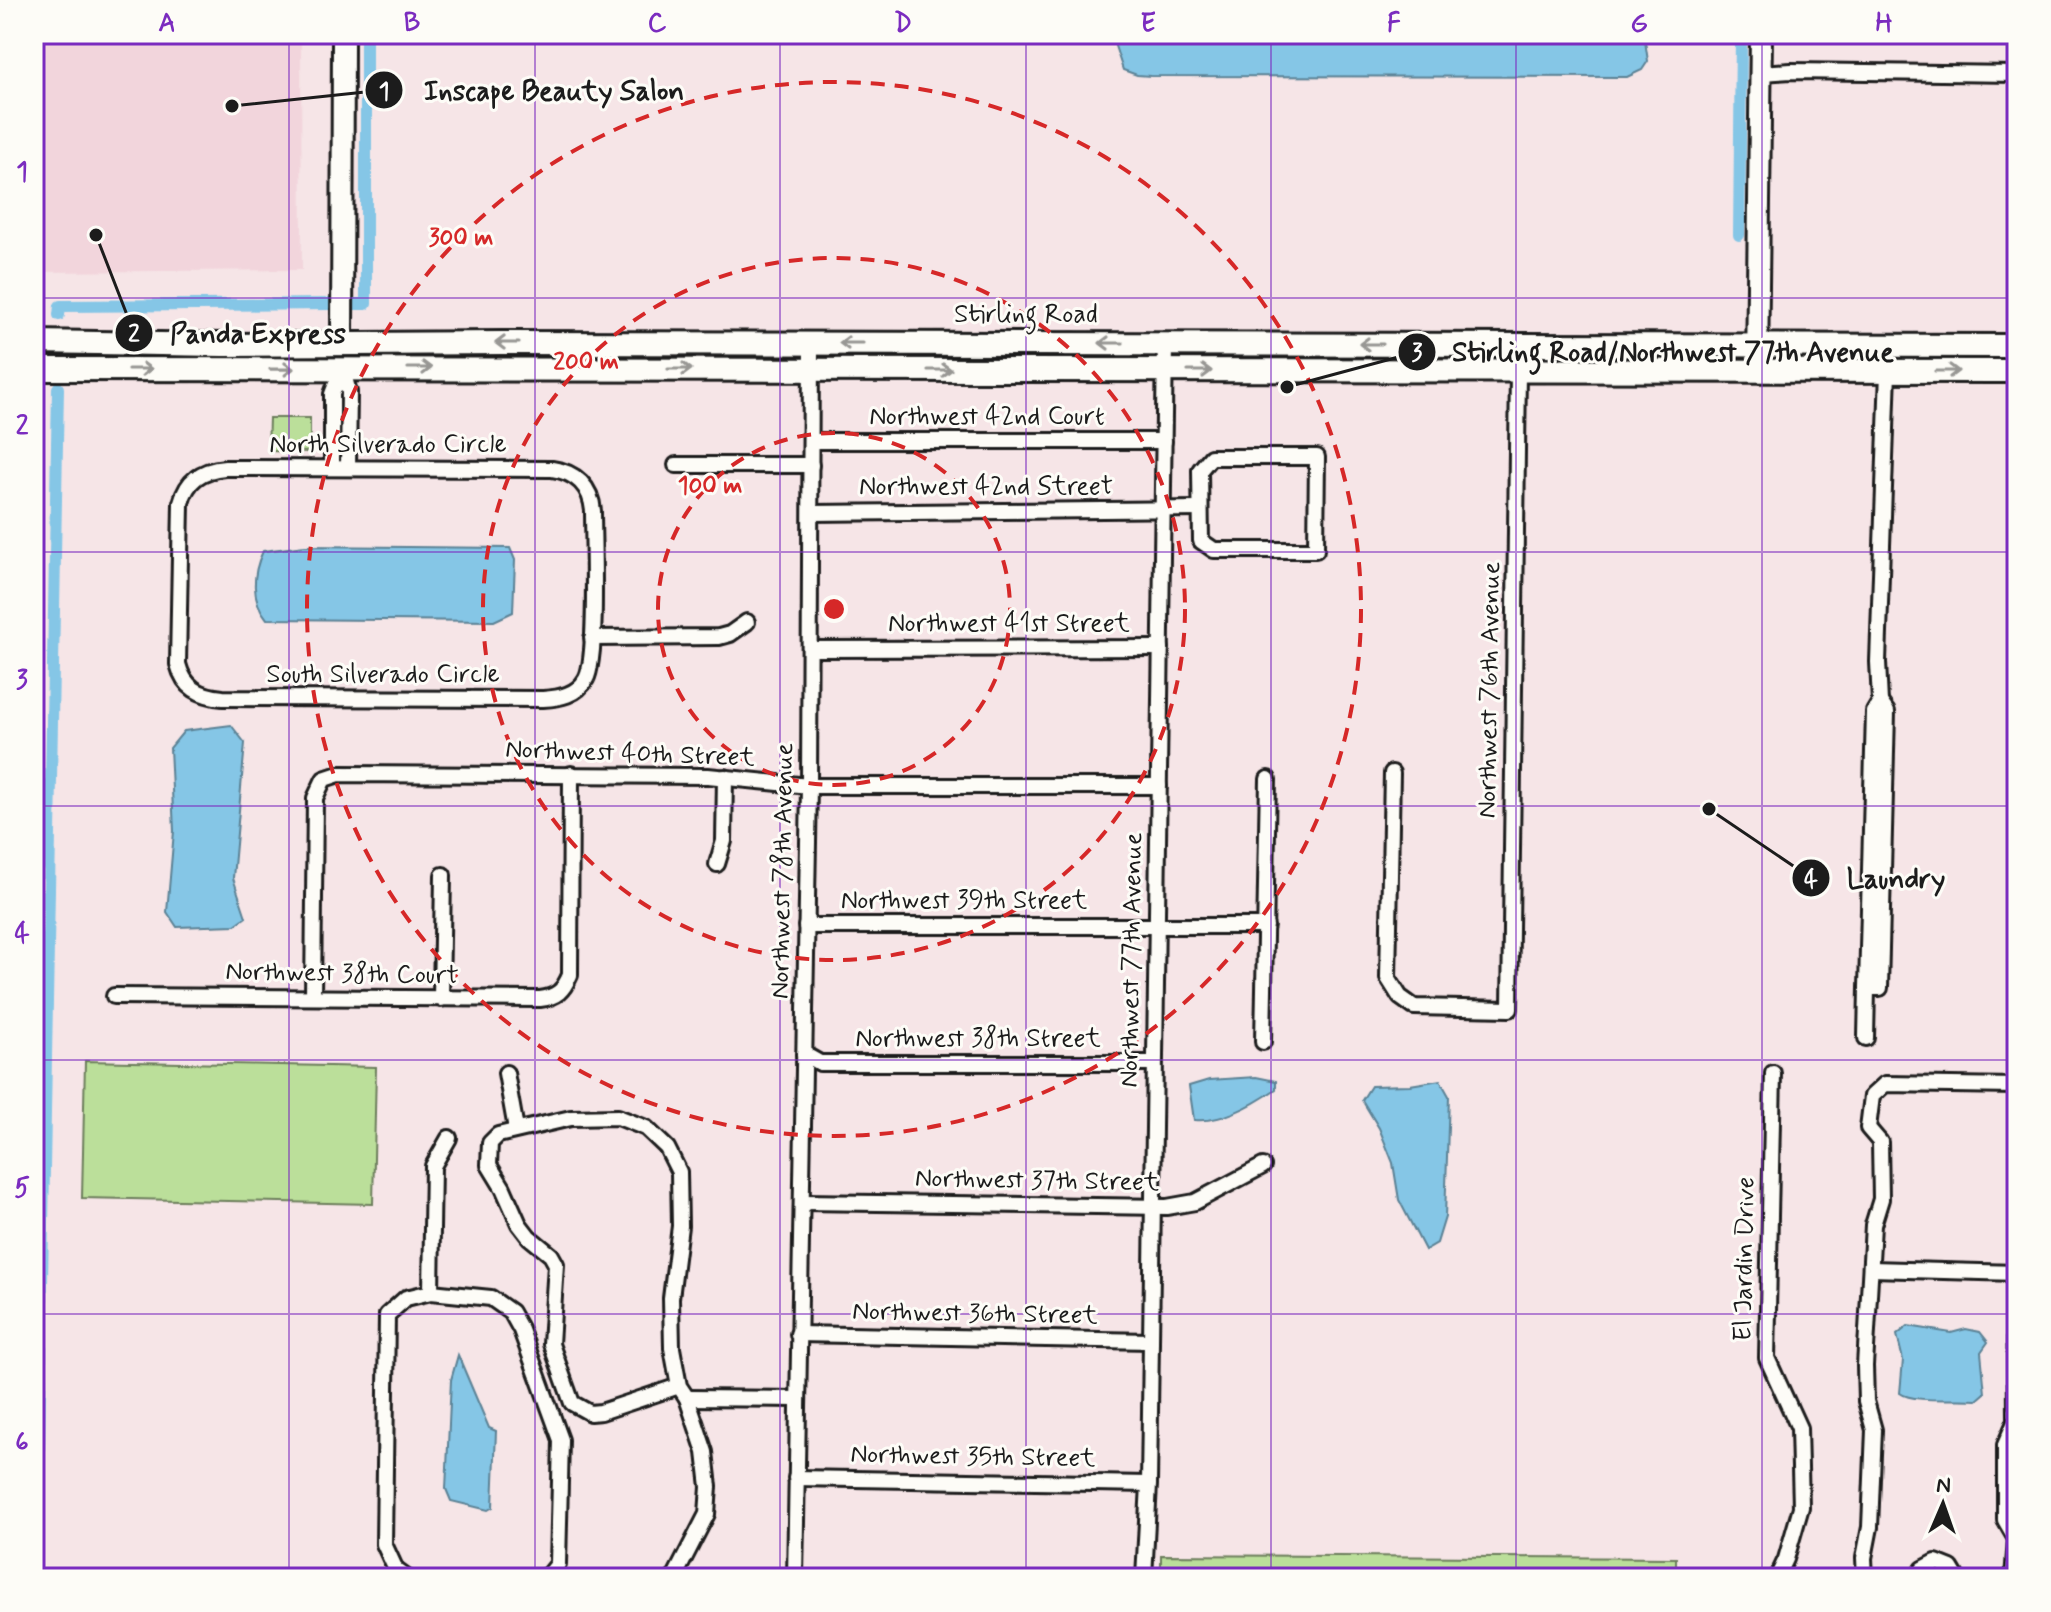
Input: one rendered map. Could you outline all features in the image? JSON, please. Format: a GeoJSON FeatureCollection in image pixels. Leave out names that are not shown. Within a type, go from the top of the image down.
{"type":"FeatureCollection","features":[{"type":"Feature","properties":{"kind":"main road","name":"Stirling Road"},"geometry":{"type":"LineString","coordinates":[[34,342],[2017,346]]}},
{"type":"Feature","properties":{"kind":"main road"},"geometry":{"type":"LineString","coordinates":[[98,369],[110,354],[127,343]]}},
{"type":"Feature","properties":{"kind":"main road"},"geometry":{"type":"LineString","coordinates":[[342,368],[353,355],[375,344]]}},
{"type":"Feature","properties":{"kind":"main road"},"geometry":{"type":"LineString","coordinates":[[34,369],[2017,371]]}},
{"type":"Feature","properties":{"kind":"street"},"geometry":{"type":"LineString","coordinates":[[342,344],[343,34]]}},
{"type":"Feature","properties":{"kind":"street"},"geometry":{"type":"LineString","coordinates":[[1757,370],[1761,34]]}},
{"type":"Feature","properties":{"kind":"street"},"geometry":{"type":"LineString","coordinates":[[1761,73],[2017,74]]}},
{"type":"Feature","properties":{"kind":"street","name":"Northwest 78th Avenue"},"geometry":{"type":"LineString","coordinates":[[795,1578],[809,786],[811,343]]}},
{"type":"Feature","properties":{"kind":"street","name":"Northwest 77th Avenue"},"geometry":{"type":"LineString","coordinates":[[1144,1578],[1149,1484],[1165,343]]}},
{"type":"Feature","properties":{"kind":"street"},"geometry":{"type":"LineString","coordinates":[[332,468],[332,394],[342,368]]}},
{"type":"Feature","properties":{"kind":"street"},"geometry":{"type":"LineString","coordinates":[[342,368],[349,392],[348,468]]}},
{"type":"Feature","properties":{"kind":"street","name":"Northwest 76th Avenue"},"geometry":{"type":"LineString","coordinates":[[1392,773],[1388,978],[1400,997],[1414,1007],[1510,1009],[1518,371]]}},
{"type":"Feature","properties":{"kind":"street"},"geometry":{"type":"LineString","coordinates":[[1866,1038],[1867,988],[1880,988],[1883,933],[1887,712],[1880,702],[1878,662],[1888,371]]}},
{"type":"Feature","properties":{"kind":"street","name":"Northwest 42nd Court"},"geometry":{"type":"LineString","coordinates":[[811,441],[1164,441]]}},
{"type":"Feature","properties":{"kind":"street"},"geometry":{"type":"LineString","coordinates":[[1211,457],[1317,457],[1316,550],[1214,550],[1201,541],[1200,509],[1200,470],[1211,457]]}},
{"type":"Feature","properties":{"kind":"street"},"geometry":{"type":"LineString","coordinates":[[676,465],[811,465]]}},
{"type":"Feature","properties":{"kind":"street","name":"North Silverado Circle"},"geometry":{"type":"LineString","coordinates":[[190,687],[181,674],[178,642],[181,503],[192,480],[217,469],[552,469],[567,472],[582,482],[591,497],[592,638]]}},
{"type":"Feature","properties":{"kind":"street","name":"Northwest 42nd Street"},"geometry":{"type":"LineString","coordinates":[[811,513],[1200,509]]}},
{"type":"Feature","properties":{"kind":"street"},"geometry":{"type":"LineString","coordinates":[[592,638],[715,638],[730,634],[747,622]]}},
{"type":"Feature","properties":{"kind":"street","name":"South Silverado Circle"},"geometry":{"type":"LineString","coordinates":[[190,687],[205,696],[223,698],[564,697],[577,690],[589,672],[592,638]]}},
{"type":"Feature","properties":{"kind":"street","name":"Northwest 41st Street"},"geometry":{"type":"LineString","coordinates":[[810,649],[1161,648]]}},
{"type":"Feature","properties":{"kind":"street","name":"Northwest 40th Street"},"geometry":{"type":"LineString","coordinates":[[313,997],[315,798],[324,779],[339,774],[725,777],[809,786],[1159,786]]}},
{"type":"Feature","properties":{"kind":"street","name":"Northwest 38th Court"},"geometry":{"type":"LineString","coordinates":[[114,996],[556,997],[570,975],[571,774]]}},
{"type":"Feature","properties":{"kind":"street"},"geometry":{"type":"LineString","coordinates":[[717,864],[724,841],[725,777]]}},
{"type":"Feature","properties":{"kind":"street"},"geometry":{"type":"LineString","coordinates":[[1263,1042],[1268,779]]}},
{"type":"Feature","properties":{"kind":"street"},"geometry":{"type":"LineString","coordinates":[[441,999],[443,875]]}},
{"type":"Feature","properties":{"kind":"street","name":"Northwest 39th Street"},"geometry":{"type":"LineString","coordinates":[[806,926],[1266,926]]}},
{"type":"Feature","properties":{"kind":"street","name":"Northwest 38th Street"},"geometry":{"type":"LineString","coordinates":[[804,1054],[820,1063],[1154,1063]]}},
{"type":"Feature","properties":{"kind":"street"},"geometry":{"type":"LineString","coordinates":[[506,1073],[516,1129]]}},
{"type":"Feature","properties":{"kind":"street","name":"El Jardin Drive"},"geometry":{"type":"LineString","coordinates":[[1773,1073],[1767,1358],[1799,1428],[1801,1507],[1786,1559],[1777,1578]]}},
{"type":"Feature","properties":{"kind":"street"},"geometry":{"type":"LineString","coordinates":[[1865,1578],[1874,1430],[1866,1401],[1865,1366],[1873,1225],[1881,1199],[1880,1142],[1868,1128],[1872,1096],[1885,1084],[2017,1086]]}},
{"type":"Feature","properties":{"kind":"street"},"geometry":{"type":"LineString","coordinates":[[674,1578],[707,1514],[709,1487],[705,1452],[683,1392],[672,1348],[671,1298],[681,1195],[679,1172],[667,1148],[646,1128],[618,1117],[571,1118],[516,1129],[498,1135],[490,1143],[489,1165],[519,1224],[551,1255],[556,1264],[551,1344],[572,1403],[590,1413],[683,1392],[797,1399]]}},
{"type":"Feature","properties":{"kind":"street"},"geometry":{"type":"LineString","coordinates":[[431,1292],[433,1166],[449,1138]]}},
{"type":"Feature","properties":{"kind":"street","name":"Northwest 37th Street"},"geometry":{"type":"LineString","coordinates":[[802,1202],[1167,1207],[1195,1202],[1263,1166]]}},
{"type":"Feature","properties":{"kind":"street"},"geometry":{"type":"LineString","coordinates":[[1871,1269],[2016,1273],[2016,1420],[2005,1445],[2005,1520],[2016,1539],[2013,1578]]}},
{"type":"Feature","properties":{"kind":"street"},"geometry":{"type":"LineString","coordinates":[[401,1574],[384,1544],[387,1315],[406,1298],[431,1292],[491,1298],[511,1312],[521,1330],[561,1440],[558,1564],[546,1577]]}},
{"type":"Feature","properties":{"kind":"street","name":"Northwest 36th Street"},"geometry":{"type":"LineString","coordinates":[[798,1334],[1151,1341]]}},
{"type":"Feature","properties":{"kind":"street","name":"Northwest 35th Street"},"geometry":{"type":"LineString","coordinates":[[796,1478],[1149,1484]]}},
{"type":"Feature","properties":{"kind":"street"},"geometry":{"type":"LineString","coordinates":[[1918,1578],[1923,1569],[1936,1562],[1951,1568],[1957,1578]]}},
{"type":"Feature","properties":{"kind":"shaded area"},"geometry":{"type":"Polygon","coordinates":[[[34,34],[301,34],[302,270],[34,272],[34,34]]]}},
{"type":"Feature","properties":{"kind":"green space"},"geometry":{"type":"Polygon","coordinates":[[[269,418],[310,418],[310,452],[268,451],[269,418]]]}},
{"type":"Feature","properties":{"kind":"green space"},"geometry":{"type":"Polygon","coordinates":[[[85,1061],[376,1067],[373,1204],[82,1198],[85,1061]]]}},
{"type":"Feature","properties":{"kind":"green space"},"geometry":{"type":"Polygon","coordinates":[[[1161,1555],[1676,1558],[1676,1578],[1161,1578],[1161,1555]]]}},
{"type":"Feature","properties":{"kind":"water"},"geometry":{"type":"Polygon","coordinates":[[[1118,34],[1644,34],[1648,61],[1642,70],[1627,77],[1151,76],[1123,70],[1115,46],[1118,34]]]}},
{"type":"Feature","properties":{"kind":"water"},"geometry":{"type":"Polygon","coordinates":[[[305,546],[510,548],[515,560],[513,612],[494,621],[267,619],[258,604],[255,586],[263,551],[305,546]]]}},
{"type":"Feature","properties":{"kind":"water"},"geometry":{"type":"Polygon","coordinates":[[[231,725],[245,743],[233,878],[246,917],[235,925],[177,927],[167,912],[174,831],[170,748],[184,731],[231,725]]]}},
{"type":"Feature","properties":{"kind":"water"},"geometry":{"type":"Polygon","coordinates":[[[1256,1077],[1276,1081],[1276,1089],[1226,1116],[1194,1120],[1189,1086],[1209,1080],[1256,1077]]]}},
{"type":"Feature","properties":{"kind":"water"},"geometry":{"type":"Polygon","coordinates":[[[1440,1080],[1449,1096],[1445,1217],[1437,1243],[1425,1250],[1399,1200],[1393,1163],[1379,1128],[1362,1100],[1371,1086],[1440,1080]]]}},
{"type":"Feature","properties":{"kind":"water"},"geometry":{"type":"Polygon","coordinates":[[[1908,1326],[1951,1333],[1966,1329],[1980,1332],[1988,1342],[1981,1352],[1985,1393],[1977,1400],[1925,1399],[1900,1393],[1903,1360],[1897,1335],[1908,1326]]]}},
{"type":"Feature","properties":{"kind":"water"},"geometry":{"type":"Polygon","coordinates":[[[458,1355],[489,1428],[496,1431],[493,1507],[488,1510],[451,1501],[446,1489],[451,1380],[458,1355]]]}},
{"type":"Feature","properties":{"kind":"waterway"},"geometry":{"type":"LineString","coordinates":[[353,304],[366,304],[366,34]]}},
{"type":"Feature","properties":{"kind":"waterway"},"geometry":{"type":"LineString","coordinates":[[1739,235],[1741,34]]}},
{"type":"Feature","properties":{"kind":"waterway"},"geometry":{"type":"LineString","coordinates":[[59,315],[60,306],[332,304]]}},
{"type":"Feature","properties":{"kind":"waterway"},"geometry":{"type":"LineString","coordinates":[[34,1451],[39,1448],[58,388]]}},
{"type":"Feature","properties":{"kind":"place","name":"Inscape Beauty Salon"},"geometry":{"type":"Point","coordinates":[232,106]}},
{"type":"Feature","properties":{"kind":"place","name":"Panda Express"},"geometry":{"type":"Point","coordinates":[96,235]}},
{"type":"Feature","properties":{"kind":"place","name":"Stirling Road/Northwest 77th Avenue"},"geometry":{"type":"Point","coordinates":[1287,387]}},
{"type":"Feature","properties":{"kind":"place","name":"Laundry"},"geometry":{"type":"Point","coordinates":[1709,809]}}]}
